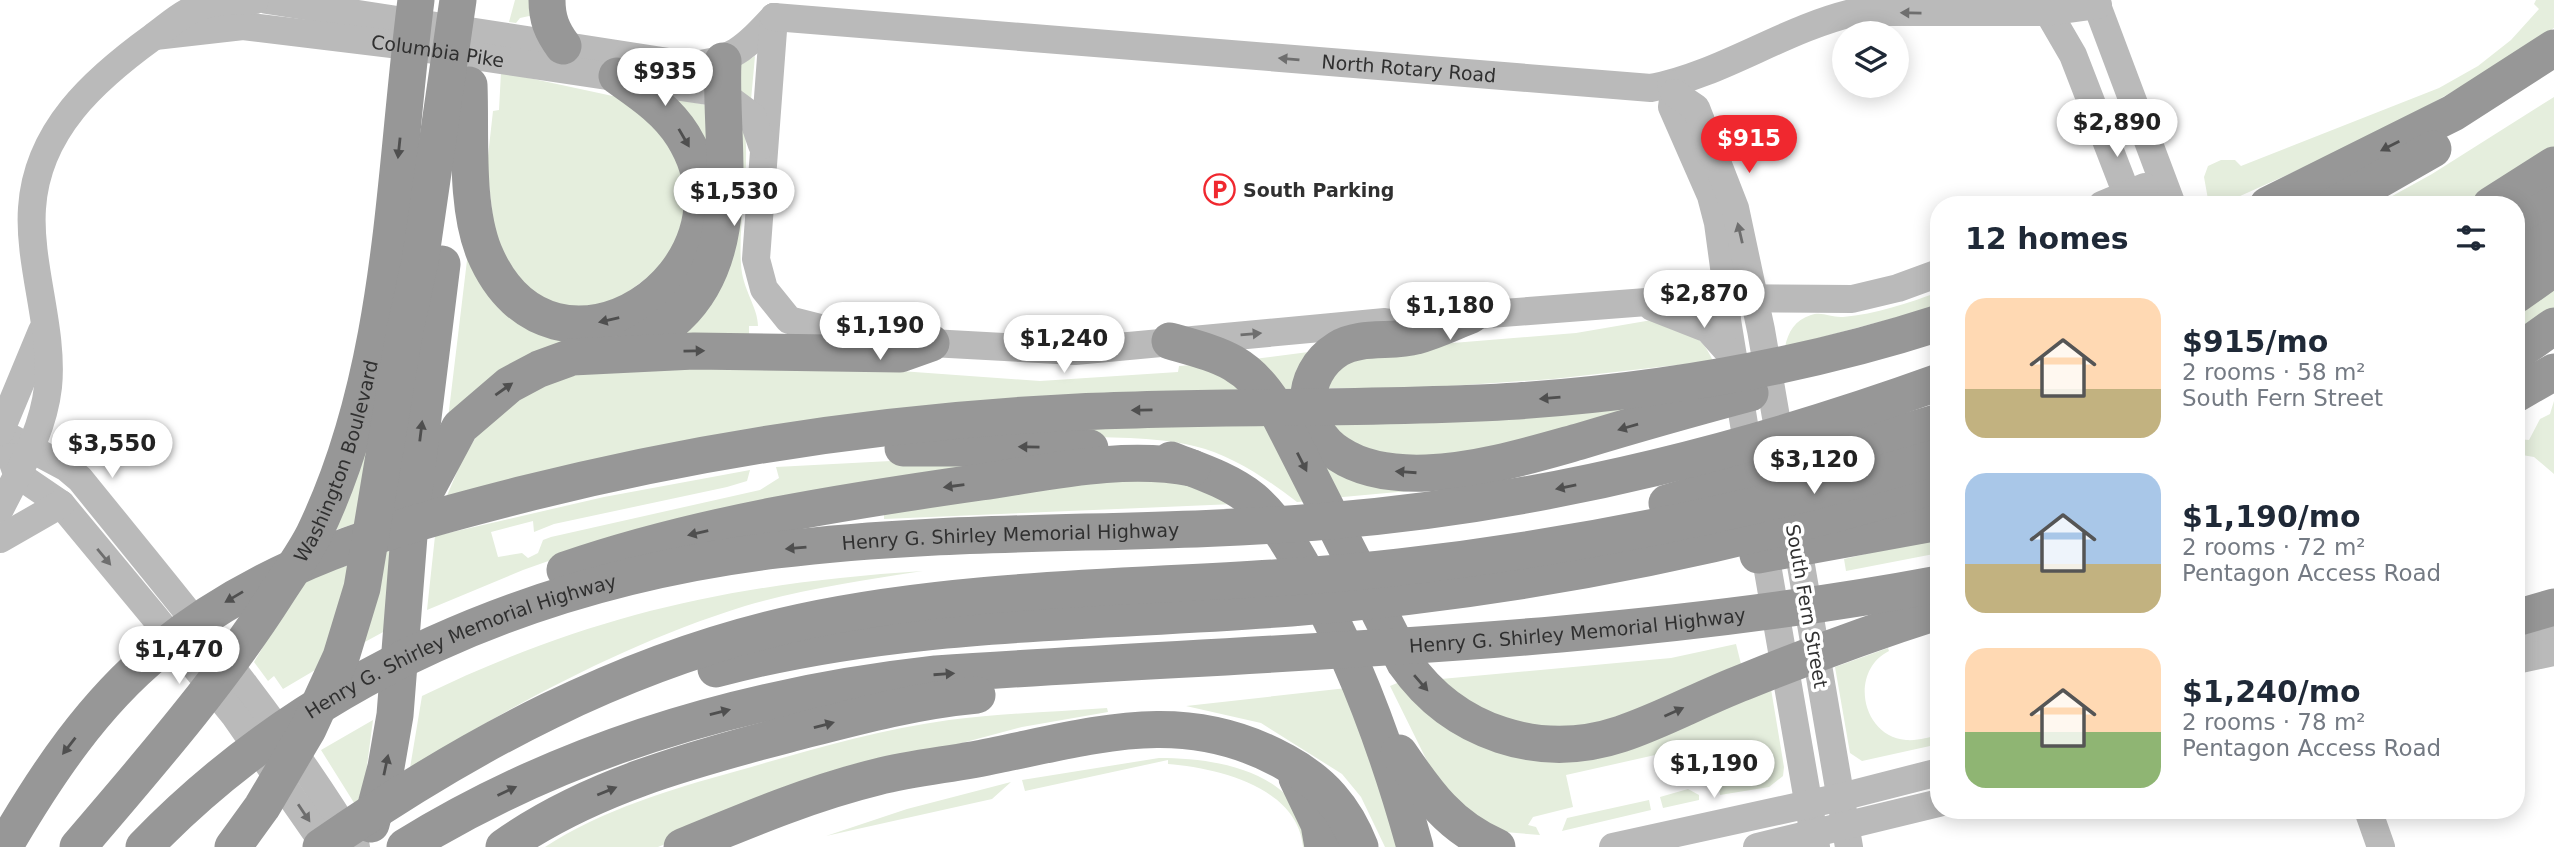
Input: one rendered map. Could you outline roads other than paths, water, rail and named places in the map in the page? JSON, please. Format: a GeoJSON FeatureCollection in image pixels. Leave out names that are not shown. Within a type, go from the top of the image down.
{"type":"FeatureCollection","features":[{"type":"Feature","properties":{"kind":"highway","name":"Washington Boulevard"},"geometry":{"type":"LineString","coordinates":[[363,842],[386,767],[395,715],[410,523],[436,301],[438,83],[416,0]]}},
{"type":"Feature","properties":{"kind":"highway"},"geometry":{"type":"LineString","coordinates":[[441,0],[438,83],[474,207],[480,240],[499,279],[529,309],[551,320],[584,324],[620,317],[652,300],[672,280],[684,261],[699,220],[699,183],[694,159],[682,134],[653,102],[617,76]]}},
{"type":"Feature","properties":{"kind":"highway"},"geometry":{"type":"LineString","coordinates":[[233,847],[269,797],[308,729],[341,657],[362,588],[377,512],[405,329],[409,261],[438,83],[458,0]]}},
{"type":"Feature","properties":{"kind":"highway","name":"Washington Boulevard"},"geometry":{"type":"LineString","coordinates":[[78,847],[244,646],[313,536],[342,465],[367,384],[383,305],[438,83],[483,0]]}},
{"type":"Feature","properties":{"kind":"highway"},"geometry":{"type":"LineString","coordinates":[[547,0],[547,16],[554,34],[563,46]]}},
{"type":"Feature","properties":{"kind":"highway"},"geometry":{"type":"LineString","coordinates":[[2286,196],[2453,113],[2554,48]]}},
{"type":"Feature","properties":{"kind":"highway"},"geometry":{"type":"LineString","coordinates":[[2351,196],[2460,133],[2554,71]]}},
{"type":"Feature","properties":{"kind":"highway"},"geometry":{"type":"LineString","coordinates":[[626,352],[680,314],[708,273],[722,230],[722,77]]}},
{"type":"Feature","properties":{"kind":"highway"},"geometry":{"type":"LineString","coordinates":[[2505,196],[2554,165]]}},
{"type":"Feature","properties":{"kind":"highway"},"geometry":{"type":"LineString","coordinates":[[2525,221],[2554,204]]}},
{"type":"Feature","properties":{"kind":"highway"},"geometry":{"type":"LineString","coordinates":[[2525,253],[2554,237]]}},
{"type":"Feature","properties":{"kind":"highway"},"geometry":{"type":"LineString","coordinates":[[2525,289],[2554,268]]}},
{"type":"Feature","properties":{"kind":"highway"},"geometry":{"type":"LineString","coordinates":[[1471,315],[1415,337],[1351,343],[1328,356],[1308,390],[1310,418],[1320,437],[1338,454],[1367,467],[1425,473],[1469,468],[1516,458],[1692,395],[1930,339]]}},
{"type":"Feature","properties":{"kind":"highway"},"geometry":{"type":"LineString","coordinates":[[1813,366],[1930,326]]}},
{"type":"Feature","properties":{"kind":"highway"},"geometry":{"type":"LineString","coordinates":[[2525,347],[2554,326]]}},
{"type":"Feature","properties":{"kind":"highway"},"geometry":{"type":"LineString","coordinates":[[1170,341],[1228,359],[1256,378],[1274,405],[1405,663],[1436,699],[1465,720],[1517,740],[1570,745],[1620,735],[1740,683],[1930,614]]}},
{"type":"Feature","properties":{"kind":"highway"},"geometry":{"type":"LineString","coordinates":[[410,523],[460,427],[492,398],[539,369],[572,358],[626,352],[785,351],[900,354],[931,344]]}},
{"type":"Feature","properties":{"kind":"highway"},"geometry":{"type":"LineString","coordinates":[[2525,389],[2554,372]]}},
{"type":"Feature","properties":{"kind":"highway"},"geometry":{"type":"LineString","coordinates":[[1831,484],[1930,390]]}},
{"type":"Feature","properties":{"kind":"highway"},"geometry":{"type":"LineString","coordinates":[[4,847],[51,770],[113,694],[180,633],[281,572],[360,540],[481,505],[654,465],[776,443],[960,421],[1080,412],[1692,395]]}},
{"type":"Feature","properties":{"kind":"highway"},"geometry":{"type":"LineString","coordinates":[[1831,484],[1930,427]]}},
{"type":"Feature","properties":{"kind":"highway"},"geometry":{"type":"LineString","coordinates":[[654,465],[744,463],[869,450],[1015,447],[1134,450],[1192,468],[1240,490],[1273,520],[1318,593],[1374,717],[1415,847]]}},
{"type":"Feature","properties":{"kind":"highway"},"geometry":{"type":"LineString","coordinates":[[323,847],[419,785],[526,735],[605,704],[697,674],[790,652],[933,631],[1284,593],[1403,582],[1523,593],[1713,513],[1930,459]]}},
{"type":"Feature","properties":{"kind":"highway"},"geometry":{"type":"LineString","coordinates":[[468,617],[573,568],[653,544],[816,508],[1083,468],[1156,463],[1192,468]]}},
{"type":"Feature","properties":{"kind":"highway"},"geometry":{"type":"LineString","coordinates":[[1831,484],[1930,519]]}},
{"type":"Feature","properties":{"kind":"highway"},"geometry":{"type":"LineString","coordinates":[[1403,582],[1596,522],[1713,513],[1831,484],[1930,484]]}},
{"type":"Feature","properties":{"kind":"highway","name":"Henry G. Shirley Memorial Highway"},"geometry":{"type":"LineString","coordinates":[[144,847],[218,778],[324,702],[468,617],[549,600],[640,575],[780,549],[908,540],[1231,527],[1373,517],[1516,496],[1713,513]]}},
{"type":"Feature","properties":{"kind":"highway","name":"Henry G. Shirley Memorial Highway"},"geometry":{"type":"LineString","coordinates":[[405,847],[447,822],[539,776],[627,741],[710,715],[846,685],[936,674],[1642,627],[1851,600],[1930,585]]}},
{"type":"Feature","properties":{"kind":"highway"},"geometry":{"type":"LineString","coordinates":[[2525,615],[2554,607]]}},
{"type":"Feature","properties":{"kind":"highway"},"geometry":{"type":"LineString","coordinates":[[504,847],[582,802],[644,777],[732,749],[916,703],[1062,689],[1201,657]]}},
{"type":"Feature","properties":{"kind":"highway"},"geometry":{"type":"LineString","coordinates":[[1374,717],[1442,811],[1468,833],[1497,847]]}},
{"type":"Feature","properties":{"kind":"highway"},"geometry":{"type":"LineString","coordinates":[[682,847],[877,776],[1114,733],[1174,728],[1199,730],[1245,741],[1290,765],[1331,796],[1347,818],[1360,847]]}},
{"type":"Feature","properties":{"kind":"highway"},"geometry":{"type":"LineString","coordinates":[[750,847],[816,817],[995,756]]}},
{"type":"Feature","properties":{"kind":"highway"},"geometry":{"type":"LineString","coordinates":[[1290,765],[1320,824],[1323,847]]}},
{"type":"Feature","properties":{"kind":"street","name":"Columbia Pike"},"geometry":{"type":"LineString","coordinates":[[0,509],[41,425],[48,384],[44,327],[31,233],[32,205],[40,167],[57,130],[73,107],[120,61],[192,10],[228,1],[255,0]]}},
{"type":"Feature","properties":{"kind":"street","name":"Columbia Pike"},"geometry":{"type":"LineString","coordinates":[[267,0],[688,65],[722,77]]}},
{"type":"Feature","properties":{"kind":"street","name":"North Rotary Road"},"geometry":{"type":"LineString","coordinates":[[774,17],[1651,88],[1672,87],[1826,19],[1856,12],[2096,3]]}},
{"type":"Feature","properties":{"kind":"street"},"geometry":{"type":"LineString","coordinates":[[2096,3],[2168,192],[2146,196]]}},
{"type":"Feature","properties":{"kind":"street"},"geometry":{"type":"LineString","coordinates":[[2044,6],[2073,55],[2128,196]]}},
{"type":"Feature","properties":{"kind":"street"},"geometry":{"type":"LineString","coordinates":[[774,17],[756,258],[764,289],[781,312],[789,320],[812,328],[931,344],[1075,351],[1633,302],[1725,297],[1852,299],[1898,288],[1930,276]]}},
{"type":"Feature","properties":{"kind":"street"},"geometry":{"type":"LineString","coordinates":[[764,161],[761,136],[752,116],[722,77],[750,41],[774,17]]}},
{"type":"Feature","properties":{"kind":"street"},"geometry":{"type":"LineString","coordinates":[[772,48],[788,32],[808,20]]}},
{"type":"Feature","properties":{"kind":"street","name":"Columbia Pike"},"geometry":{"type":"LineString","coordinates":[[155,36],[243,26],[617,76],[722,77]]}},
{"type":"Feature","properties":{"kind":"street","name":"South Fern Street"},"geometry":{"type":"LineString","coordinates":[[1672,87],[1672,107],[1711,197],[1718,223],[1733,357],[1815,840]]}},
{"type":"Feature","properties":{"kind":"street","name":"South Fern Street"},"geometry":{"type":"LineString","coordinates":[[1672,87],[1696,108],[1735,208],[1755,299],[1847,837]]}},
{"type":"Feature","properties":{"kind":"street"},"geometry":{"type":"LineString","coordinates":[[2130,196],[2151,145]]}},
{"type":"Feature","properties":{"kind":"street"},"geometry":{"type":"LineString","coordinates":[[1633,302],[1659,308],[1707,328],[1733,357]]}},
{"type":"Feature","properties":{"kind":"street"},"geometry":{"type":"LineString","coordinates":[[44,327],[0,432],[17,474],[61,504],[234,716],[323,847]]}},
{"type":"Feature","properties":{"kind":"street"},"geometry":{"type":"LineString","coordinates":[[0,432],[67,468],[97,500],[363,842]]}},
{"type":"Feature","properties":{"kind":"street"},"geometry":{"type":"LineString","coordinates":[[0,539],[61,504]]}},
{"type":"Feature","properties":{"kind":"street"},"geometry":{"type":"LineString","coordinates":[[2525,636],[2554,629]]}},
{"type":"Feature","properties":{"kind":"street"},"geometry":{"type":"LineString","coordinates":[[2525,658],[2554,652]]}},
{"type":"Feature","properties":{"kind":"street"},"geometry":{"type":"LineString","coordinates":[[1613,847],[1808,805],[1930,774]]}},
{"type":"Feature","properties":{"kind":"street"},"geometry":{"type":"LineString","coordinates":[[1757,847],[1847,837],[1930,806]]}},
{"type":"Feature","properties":{"kind":"street"},"geometry":{"type":"LineString","coordinates":[[2371,819],[2381,847]]}},
{"type":"Feature","properties":{"kind":"place","name":"South Parking"},"geometry":{"type":"Point","coordinates":[1220,190]}}]}
